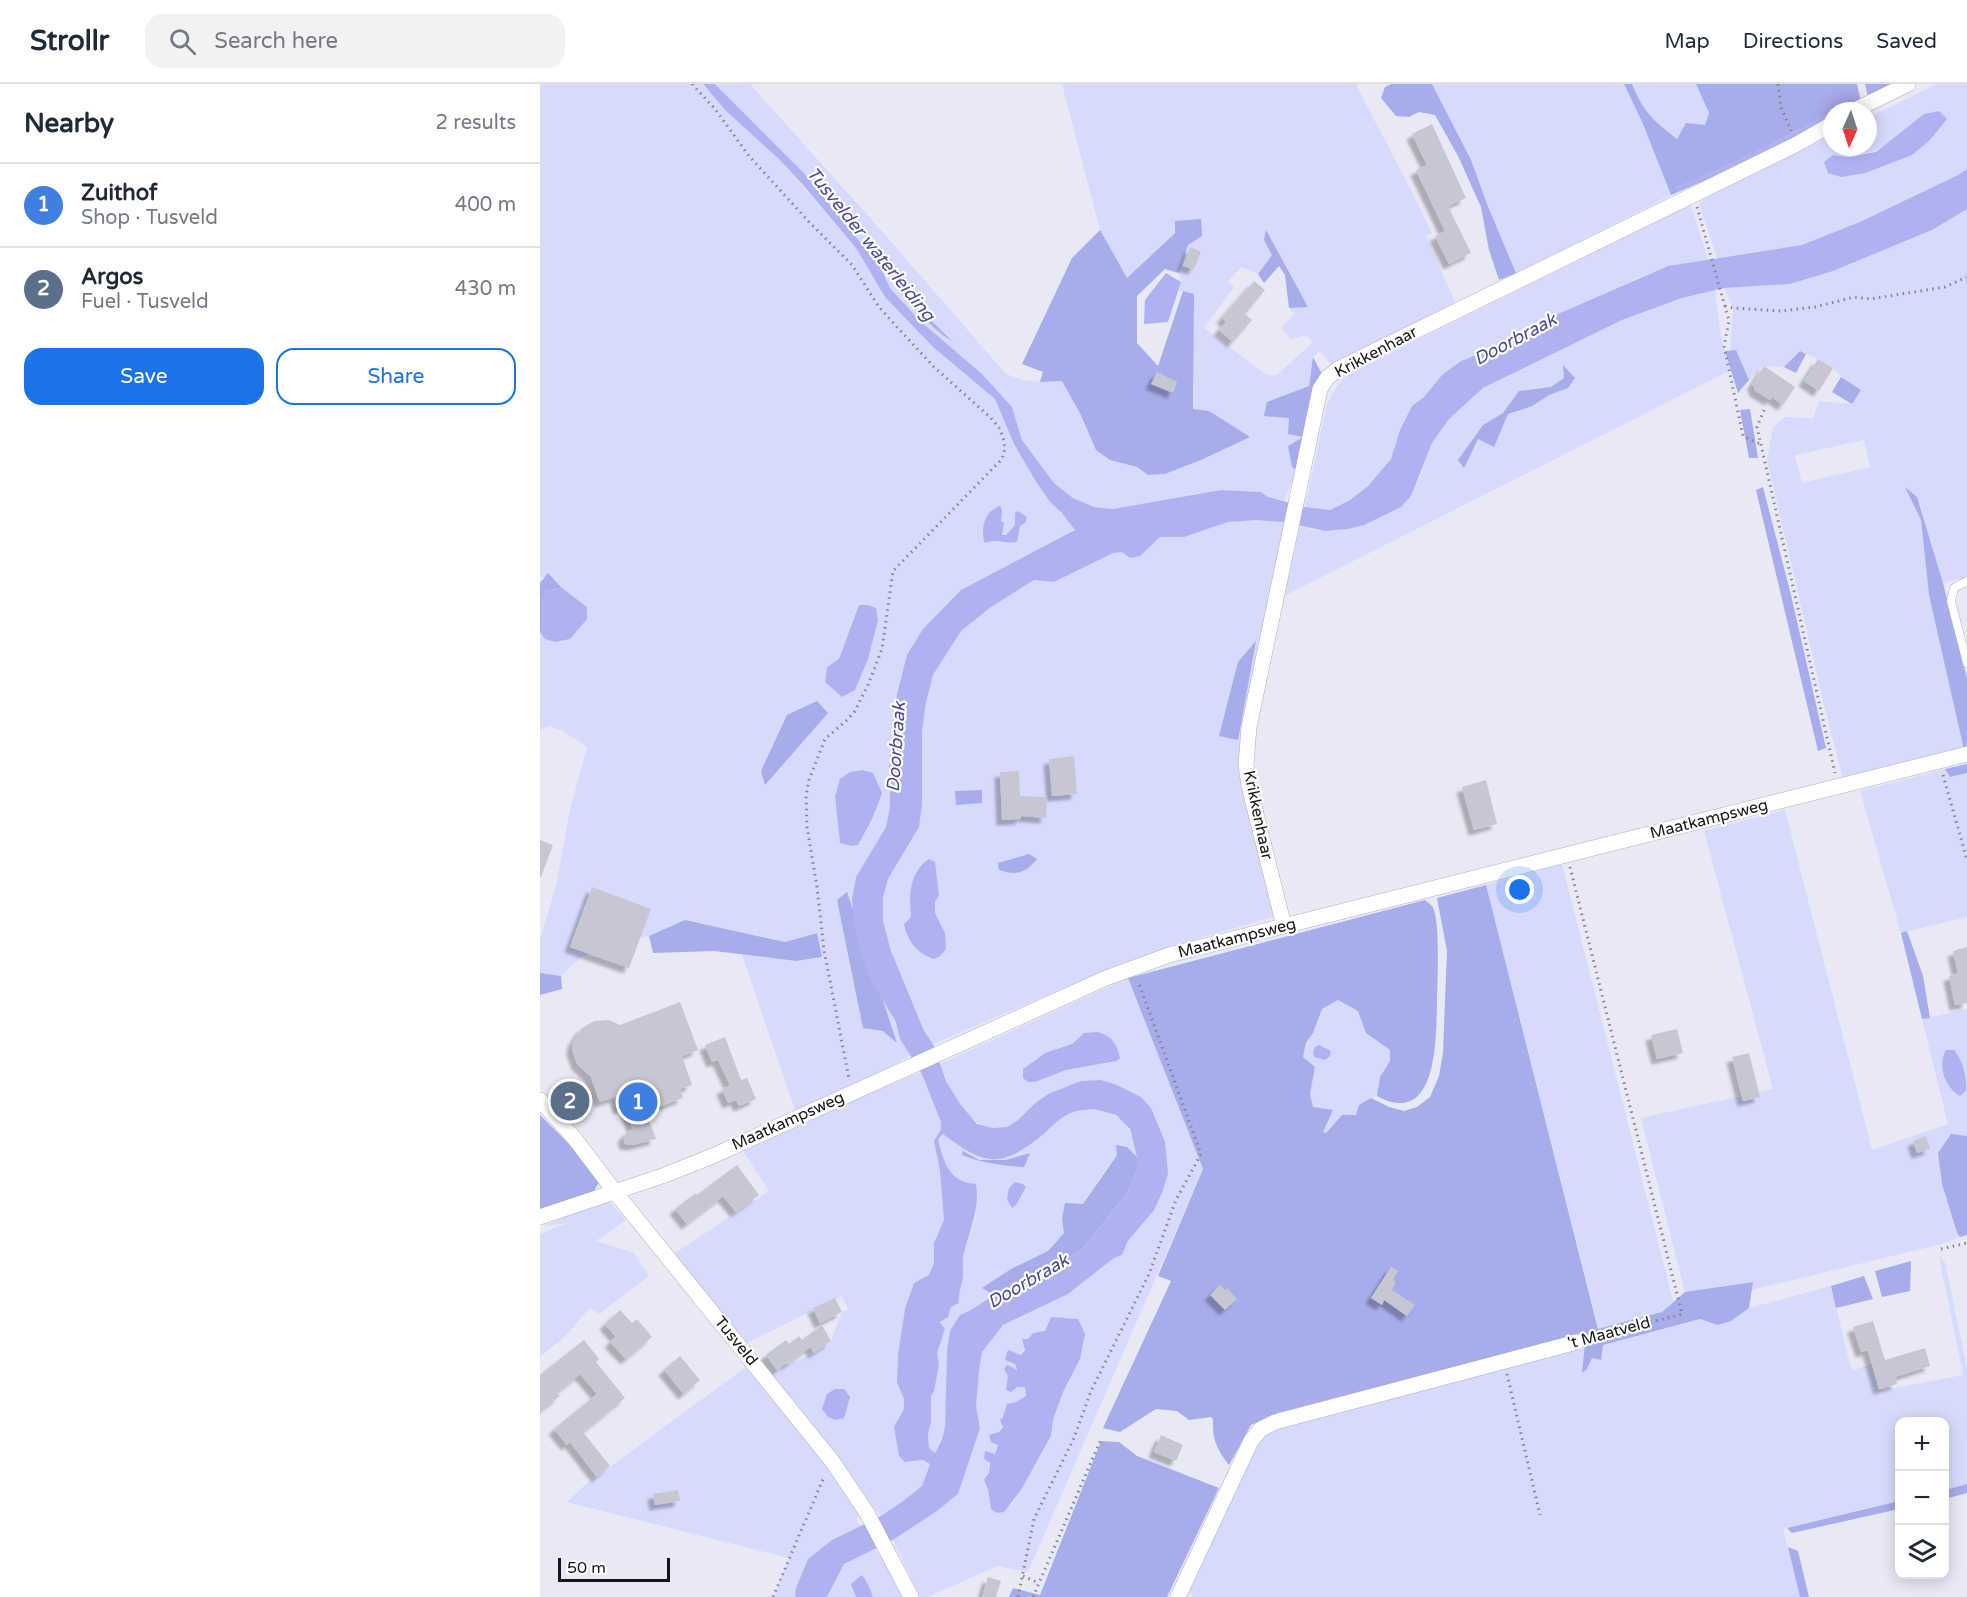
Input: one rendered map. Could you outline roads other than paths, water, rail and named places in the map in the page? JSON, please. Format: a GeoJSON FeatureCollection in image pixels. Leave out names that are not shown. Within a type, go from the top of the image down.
{"type":"FeatureCollection","features":[{"type":"Feature","properties":{"kind":"street"},"geometry":{"type":"LineString","coordinates":[[1871,102],[1908,84]]}},
{"type":"Feature","properties":{"kind":"street","name":"Krikkenhaar"},"geometry":{"type":"LineString","coordinates":[[1284,926],[1249,786],[1246,765],[1250,727],[1320,389],[1327,378],[1338,369],[1823,129]]}},
{"type":"Feature","properties":{"kind":"street","name":"Maatkampsweg"},"geometry":{"type":"LineString","coordinates":[[540,1218],[665,1175],[715,1155],[1106,978],[1168,955],[1967,754]]}},
{"type":"Feature","properties":{"kind":"street","name":"Tusveld"},"geometry":{"type":"LineString","coordinates":[[540,1100],[575,1139],[832,1461],[867,1513],[911,1597]]}},
{"type":"Feature","properties":{"kind":"street","name":"'t Maatveld"},"geometry":{"type":"LineString","coordinates":[[1178,1597],[1251,1441],[1261,1429],[1275,1422],[1577,1342]]}},
{"type":"Feature","properties":{"kind":"lane"},"geometry":{"type":"LineString","coordinates":[[1967,581],[1954,588],[1951,601],[1967,663]]}},
{"type":"Feature","properties":{"kind":"water","name":"Doorbraak"},"geometry":{"type":"Polygon","coordinates":[[[703,84],[715,84],[804,173],[881,268],[890,288],[919,320],[982,374],[1012,407],[1022,440],[1054,483],[1073,498],[1094,507],[1113,509],[1221,490],[1261,492],[1268,497],[1305,507],[1330,510],[1350,500],[1368,486],[1391,459],[1400,430],[1412,406],[1424,397],[1442,375],[1461,361],[1479,354],[1530,326],[1668,266],[1802,245],[1862,221],[1967,169],[1967,209],[1932,230],[1833,271],[1790,284],[1724,288],[1682,298],[1622,320],[1483,388],[1449,419],[1432,443],[1411,496],[1401,507],[1364,525],[1325,531],[1284,522],[1256,520],[1228,522],[1184,537],[1160,537],[1140,556],[1130,558],[1122,552],[1113,553],[1054,582],[1034,580],[991,607],[961,631],[933,675],[926,702],[922,732],[922,805],[919,827],[888,879],[883,897],[883,921],[891,951],[924,1031],[933,1044],[946,1081],[960,1104],[977,1124],[993,1128],[1007,1127],[1048,1094],[1081,1081],[1101,1080],[1141,1097],[1151,1108],[1165,1142],[1168,1174],[1154,1210],[1128,1241],[1122,1255],[1114,1258],[1068,1294],[1003,1325],[982,1352],[976,1406],[980,1428],[958,1494],[893,1540],[844,1564],[827,1597],[795,1597],[796,1588],[808,1559],[832,1540],[881,1516],[903,1501],[922,1486],[930,1464],[923,1460],[905,1462],[899,1456],[894,1427],[904,1409],[904,1399],[897,1383],[898,1354],[905,1309],[914,1283],[929,1275],[934,1263],[934,1243],[944,1220],[940,1171],[934,1141],[941,1129],[941,1122],[921,1072],[900,1039],[896,1022],[872,983],[861,954],[853,917],[852,899],[856,877],[886,827],[890,807],[889,768],[897,694],[907,655],[923,629],[961,590],[1075,530],[1050,502],[1035,480],[1014,444],[995,399],[933,347],[885,297],[856,248],[803,185],[781,161],[725,110],[703,84]],[[1094,1109],[1073,1112],[1017,1153],[1005,1158],[983,1158],[971,1153],[943,1134],[938,1139],[949,1170],[960,1180],[976,1184],[977,1202],[963,1256],[959,1303],[951,1307],[948,1317],[940,1322],[945,1329],[937,1353],[939,1365],[931,1396],[931,1423],[928,1433],[929,1448],[935,1453],[945,1427],[947,1350],[950,1331],[960,1315],[994,1295],[1020,1285],[1026,1278],[1050,1271],[1084,1247],[1128,1192],[1137,1170],[1137,1157],[1130,1129],[1116,1115],[1094,1109]]]}},
{"type":"Feature","properties":{"kind":"water"},"geometry":{"type":"Polygon","coordinates":[[[1939,111],[1947,119],[1930,140],[1912,155],[1865,173],[1841,177],[1828,173],[1824,162],[1832,156],[1877,156],[1877,151],[1924,114],[1939,111]]]}},
{"type":"Feature","properties":{"kind":"water"},"geometry":{"type":"Polygon","coordinates":[[[886,268],[924,313],[953,342],[915,310],[899,290],[886,268]]]}},
{"type":"Feature","properties":{"kind":"water"},"geometry":{"type":"Polygon","coordinates":[[[1166,273],[1181,282],[1168,322],[1144,324],[1145,300],[1166,273]]]}},
{"type":"Feature","properties":{"kind":"water"},"geometry":{"type":"Polygon","coordinates":[[[1000,505],[1001,521],[1004,523],[1002,535],[1006,535],[1015,525],[1015,513],[1018,511],[1027,517],[1025,523],[1020,526],[1017,542],[985,543],[983,531],[986,518],[1000,505]]]}},
{"type":"Feature","properties":{"kind":"water"},"geometry":{"type":"Polygon","coordinates":[[[562,588],[587,607],[587,619],[570,639],[555,642],[545,639],[540,632],[540,598],[546,591],[562,588]]]}},
{"type":"Feature","properties":{"kind":"water"},"geometry":{"type":"Polygon","coordinates":[[[859,605],[876,608],[878,620],[868,659],[855,690],[842,697],[825,682],[827,667],[839,659],[859,605]]]}},
{"type":"Feature","properties":{"kind":"water"},"geometry":{"type":"Polygon","coordinates":[[[862,770],[873,773],[882,793],[873,817],[858,845],[851,846],[840,843],[835,797],[840,779],[850,772],[862,770]]]}},
{"type":"Feature","properties":{"kind":"water"},"geometry":{"type":"Polygon","coordinates":[[[929,859],[935,862],[939,895],[935,902],[935,913],[945,933],[946,949],[934,959],[914,946],[904,924],[911,917],[910,901],[914,878],[922,864],[929,859]]]}},
{"type":"Feature","properties":{"kind":"water"},"geometry":{"type":"Polygon","coordinates":[[[1098,1032],[1110,1038],[1115,1044],[1120,1058],[1116,1061],[1066,1070],[1035,1082],[1028,1082],[1023,1078],[1023,1069],[1045,1053],[1072,1044],[1084,1033],[1098,1032]]]}},
{"type":"Feature","properties":{"kind":"water"},"geometry":{"type":"Polygon","coordinates":[[[1319,1045],[1331,1051],[1330,1056],[1325,1060],[1314,1057],[1315,1047],[1319,1045]]]}},
{"type":"Feature","properties":{"kind":"water"},"geometry":{"type":"Polygon","coordinates":[[[1946,1050],[1954,1050],[1964,1069],[1966,1091],[1960,1096],[1950,1088],[1944,1076],[1942,1062],[1946,1050]]]}},
{"type":"Feature","properties":{"kind":"water"},"geometry":{"type":"Polygon","coordinates":[[[1015,1182],[1026,1187],[1012,1208],[1007,1199],[1009,1188],[1015,1182]]]}},
{"type":"Feature","properties":{"kind":"water"},"geometry":{"type":"Polygon","coordinates":[[[1051,1317],[1078,1319],[1085,1334],[1080,1359],[1063,1392],[1053,1420],[1051,1436],[1021,1490],[1004,1512],[997,1513],[991,1509],[984,1480],[989,1473],[990,1463],[984,1459],[985,1451],[995,1454],[998,1445],[991,1442],[989,1435],[999,1432],[1003,1427],[1000,1420],[1007,1404],[1026,1396],[1025,1387],[1017,1387],[1011,1392],[1006,1390],[1008,1376],[1004,1369],[1007,1365],[1017,1370],[1015,1364],[1005,1360],[1008,1350],[1021,1355],[1025,1350],[1022,1339],[1028,1339],[1033,1333],[1045,1331],[1051,1317]]]}},
{"type":"Feature","properties":{"kind":"water"},"geometry":{"type":"Polygon","coordinates":[[[835,1389],[844,1389],[850,1397],[844,1418],[836,1420],[828,1417],[822,1409],[827,1394],[835,1389]]]}},
{"type":"Feature","properties":{"kind":"water"},"geometry":{"type":"Polygon","coordinates":[[[862,1575],[873,1597],[856,1597],[851,1584],[862,1575]]]}},
{"type":"Feature","properties":{"kind":"waterway"},"geometry":{"type":"LineString","coordinates":[[1678,188],[1732,165],[1823,119]]}},
{"type":"Feature","properties":{"kind":"place","name":"Argos"},"geometry":{"type":"Point","coordinates":[570,1101]}},
{"type":"Feature","properties":{"kind":"place","name":"Zuithof"},"geometry":{"type":"Point","coordinates":[638,1102]}},
{"type":"Feature","properties":{"kind":"water label","name":"Tusvelder waterleiding"},"geometry":{"type":"Point","coordinates":[871,244]}}]}
